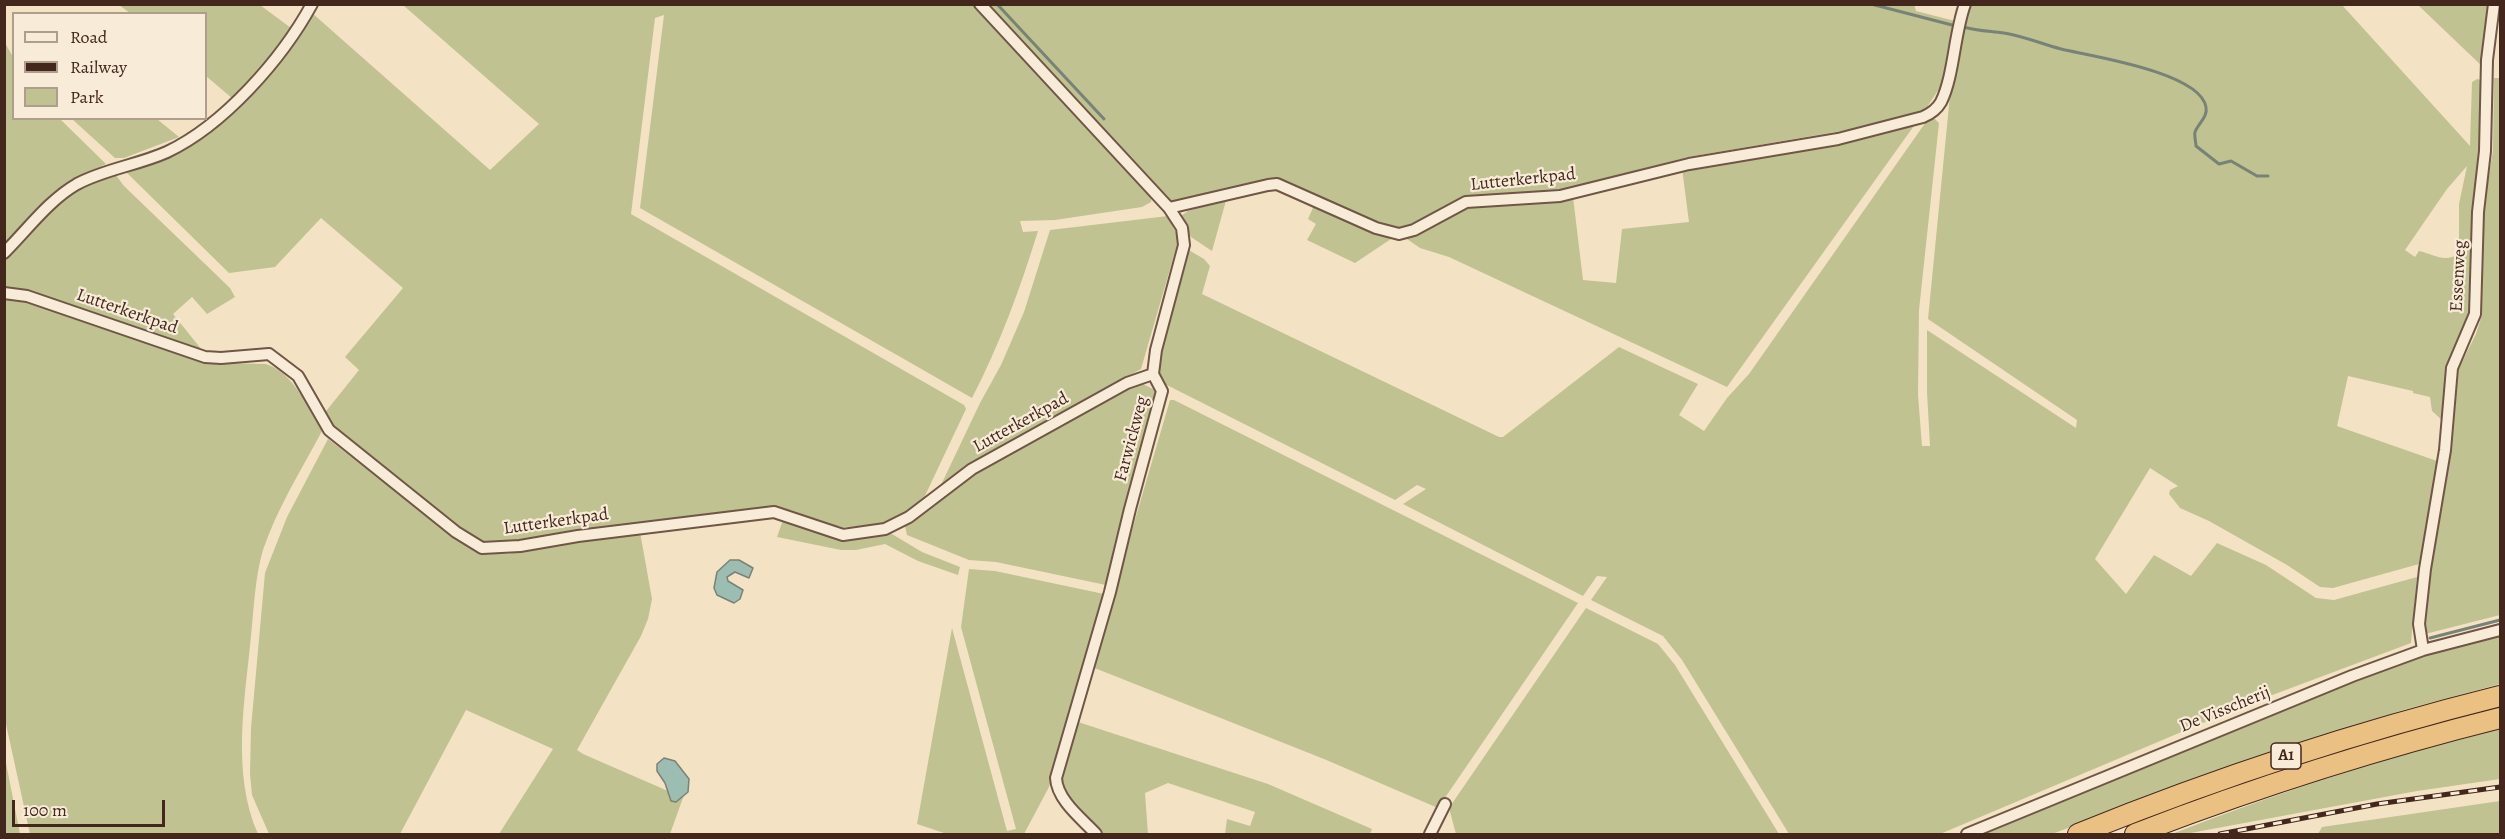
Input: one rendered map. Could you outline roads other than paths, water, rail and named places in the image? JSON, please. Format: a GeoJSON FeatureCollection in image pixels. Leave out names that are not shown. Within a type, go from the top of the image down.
{"type":"FeatureCollection","features":[{"type":"Feature","properties":{"kind":"highway","name":"A1"},"geometry":{"type":"LineString","coordinates":[[2078,834],[2190,790],[2290,755],[2403,720],[2500,696]]}},
{"type":"Feature","properties":{"kind":"highway","name":"A1"},"geometry":{"type":"LineString","coordinates":[[2135,834],[2294,777],[2407,741],[2500,718]]}},
{"type":"Feature","properties":{"kind":"street"},"geometry":{"type":"LineString","coordinates":[[4,254],[55,201],[76,185],[118,167],[164,153],[187,141],[222,114],[250,88],[270,64],[312,4]]}},
{"type":"Feature","properties":{"kind":"street","name":"Farwickweg"},"geometry":{"type":"LineString","coordinates":[[980,4],[1169,208],[1182,228],[1184,244],[1156,350],[1153,374],[1162,391],[1110,592],[1056,778],[1056,788],[1061,796],[1096,834]]}},
{"type":"Feature","properties":{"kind":"street","name":"Lutterkerkpad"},"geometry":{"type":"LineString","coordinates":[[1169,208],[1277,184],[1381,231],[1400,234],[1414,230],[1466,202],[1560,196],[1689,164],[1838,139],[1929,115],[1941,102],[1958,23],[1965,4]]}},
{"type":"Feature","properties":{"kind":"street","name":"Essenweg"},"geometry":{"type":"LineString","coordinates":[[2423,650],[2419,624],[2425,569],[2445,450],[2452,368],[2475,314],[2478,212],[2485,152],[2487,60],[2494,4]]}},
{"type":"Feature","properties":{"kind":"street","name":"Lutterkerkpad"},"geometry":{"type":"LineString","coordinates":[[4,293],[27,296],[205,357],[269,354],[298,376],[329,430],[456,532],[482,548],[520,546],[578,536],[774,512],[843,535],[885,529],[909,517],[972,469],[1127,383],[1153,374]]}},
{"type":"Feature","properties":{"kind":"street","name":"De Visscherij"},"geometry":{"type":"LineString","coordinates":[[1966,834],[2247,718],[2423,650],[2500,630]]}},
{"type":"Feature","properties":{"kind":"street"},"geometry":{"type":"LineString","coordinates":[[1430,834],[1445,804]]}},
{"type":"Feature","properties":{"kind":"water"},"geometry":{"type":"Polygon","coordinates":[[[730,560],[739,560],[753,568],[749,578],[735,572],[727,577],[728,581],[743,590],[740,599],[734,603],[717,595],[714,588],[717,572],[730,560]]]}},
{"type":"Feature","properties":{"kind":"water"},"geometry":{"type":"Polygon","coordinates":[[[664,758],[675,761],[689,779],[688,792],[676,802],[671,801],[665,783],[657,771],[657,764],[664,758]]]}},
{"type":"Feature","properties":{"kind":"waterway"},"geometry":{"type":"LineString","coordinates":[[997,4],[1104,119]]}},
{"type":"Feature","properties":{"kind":"waterway"},"geometry":{"type":"LineString","coordinates":[[1871,4],[1952,25]]}},
{"type":"Feature","properties":{"kind":"waterway"},"geometry":{"type":"LineString","coordinates":[[1963,27],[2011,34],[2061,49],[2142,67],[2185,84],[2199,95],[2206,107],[2204,117],[2195,132],[2196,146],[2219,164],[2231,161],[2257,176],[2268,176]]}},
{"type":"Feature","properties":{"kind":"waterway"},"geometry":{"type":"LineString","coordinates":[[2430,638],[2500,620]]}},
{"type":"Feature","properties":{"kind":"railway"},"geometry":{"type":"LineString","coordinates":[[2220,834],[2377,804],[2500,787]]}}]}
